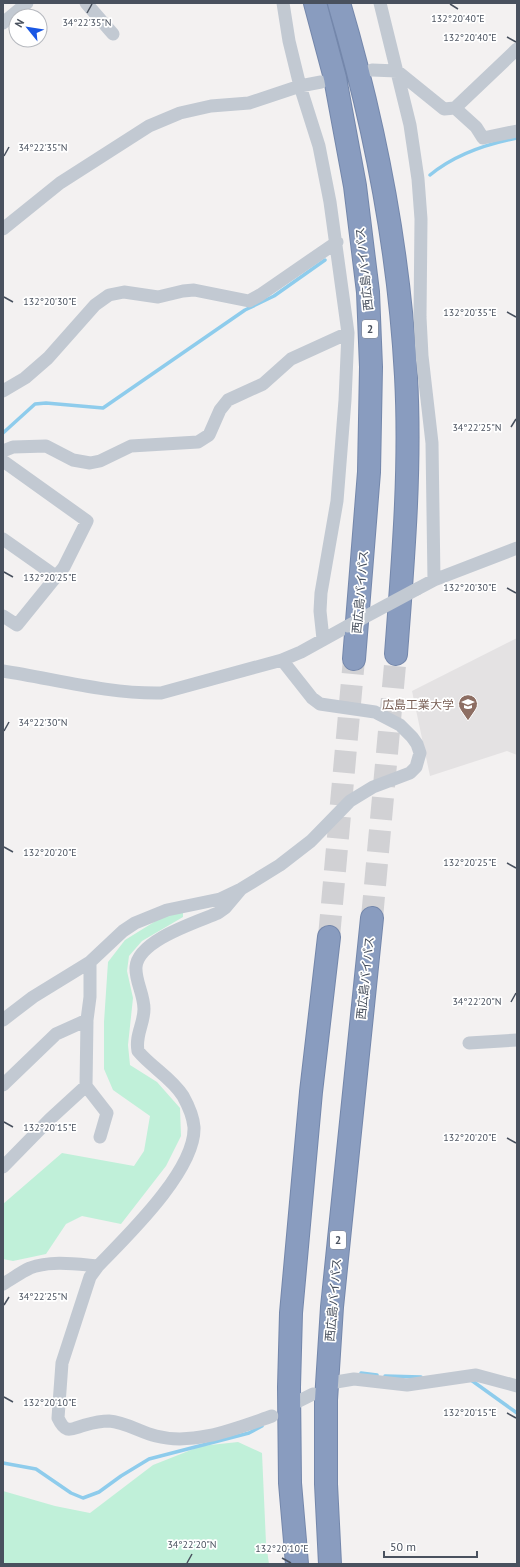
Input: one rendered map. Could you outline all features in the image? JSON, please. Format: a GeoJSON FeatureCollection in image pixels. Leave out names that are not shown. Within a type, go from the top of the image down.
{"type":"FeatureCollection","features":[{"type":"Feature","properties":{"kind":"highway","name":"西広島バイパス"},"geometry":{"type":"LineString","coordinates":[[314,3],[335,78],[354,178],[368,292],[371,367],[369,472],[354,659]]}},
{"type":"Feature","properties":{"kind":"highway"},"geometry":{"type":"LineString","coordinates":[[339,3],[359,72],[384,187],[400,296],[406,378],[407,462],[405,544],[396,654]]}},
{"type":"Feature","properties":{"kind":"highway","name":"西広島バイパス"},"geometry":{"type":"LineString","coordinates":[[330,1564],[326,1484],[326,1400],[332,1307],[372,918]]}},
{"type":"Feature","properties":{"kind":"highway"},"geometry":{"type":"LineString","coordinates":[[297,1564],[290,1475],[289,1387],[291,1313],[311,1092],[329,937]]}},
{"type":"Feature","properties":{"kind":"street"},"geometry":{"type":"LineString","coordinates":[[3,23],[27,3]]}},
{"type":"Feature","properties":{"kind":"street"},"geometry":{"type":"LineString","coordinates":[[86,3],[113,34]]}},
{"type":"Feature","properties":{"kind":"street"},"geometry":{"type":"LineString","coordinates":[[283,3],[289,41],[300,86],[319,146],[336,242],[348,333],[345,400],[337,501],[321,592],[320,611],[323,639]]}},
{"type":"Feature","properties":{"kind":"street"},"geometry":{"type":"LineString","coordinates":[[380,3],[410,124],[418,185],[421,219],[420,317],[422,356],[432,443],[434,580]]}},
{"type":"Feature","properties":{"kind":"street"},"geometry":{"type":"LineString","coordinates":[[372,70],[397,71],[444,109],[455,108],[517,49]]}},
{"type":"Feature","properties":{"kind":"street"},"geometry":{"type":"LineString","coordinates":[[3,229],[60,183],[149,126],[180,113],[211,106],[249,104],[300,86],[321,82]]}},
{"type":"Feature","properties":{"kind":"street"},"geometry":{"type":"LineString","coordinates":[[455,108],[476,127],[483,138],[517,131]]}},
{"type":"Feature","properties":{"kind":"street"},"geometry":{"type":"LineString","coordinates":[[3,391],[25,378],[42,363],[95,305],[109,295],[124,292],[158,297],[194,290],[249,301],[260,295],[336,242]]}},
{"type":"Feature","properties":{"kind":"street"},"geometry":{"type":"LineString","coordinates":[[3,451],[13,447],[46,446],[73,460],[90,463],[100,461],[131,446],[198,442],[210,435],[220,410],[228,400],[263,384],[291,359],[348,333]]}},
{"type":"Feature","properties":{"kind":"street"},"geometry":{"type":"LineString","coordinates":[[3,461],[87,521],[64,567],[18,625],[3,616]]}},
{"type":"Feature","properties":{"kind":"street"},"geometry":{"type":"LineString","coordinates":[[3,539],[57,577]]}},
{"type":"Feature","properties":{"kind":"street"},"geometry":{"type":"LineString","coordinates":[[3,671],[54,681],[144,694],[161,693],[282,660],[301,652],[434,580],[517,548]]}},
{"type":"Feature","properties":{"kind":"street"},"geometry":{"type":"LineString","coordinates":[[3,1020],[33,997],[90,962],[123,931],[150,915],[186,905],[215,900],[241,889],[280,865],[311,841],[350,801],[373,787],[410,773],[416,767],[420,753],[412,737],[400,725],[382,714],[365,710],[328,706],[316,701],[297,680],[282,660]]}},
{"type":"Feature","properties":{"kind":"street"},"geometry":{"type":"LineString","coordinates":[[241,889],[225,908],[218,913],[164,936],[150,945],[141,954],[136,966],[144,1010],[137,1035],[138,1051],[182,1094],[191,1112],[194,1127],[193,1138],[186,1160],[178,1174],[157,1202],[98,1266],[90,1277],[62,1363],[58,1418],[62,1425],[68,1430],[74,1430],[98,1422],[116,1422],[157,1436],[197,1438],[272,1416]]}},
{"type":"Feature","properties":{"kind":"street"},"geometry":{"type":"LineString","coordinates":[[90,962],[86,1086],[107,1113],[100,1137]]}},
{"type":"Feature","properties":{"kind":"street"},"geometry":{"type":"LineString","coordinates":[[3,1085],[56,1034],[87,1020]]}},
{"type":"Feature","properties":{"kind":"street"},"geometry":{"type":"LineString","coordinates":[[469,1043],[517,1040]]}},
{"type":"Feature","properties":{"kind":"street"},"geometry":{"type":"LineString","coordinates":[[3,1168],[50,1119],[86,1086]]}},
{"type":"Feature","properties":{"kind":"street"},"geometry":{"type":"LineString","coordinates":[[3,1284],[30,1268],[43,1265],[66,1263],[98,1266]]}},
{"type":"Feature","properties":{"kind":"street"},"geometry":{"type":"LineString","coordinates":[[336,1382],[354,1379],[407,1385],[475,1375],[517,1386]]}},
{"type":"Feature","properties":{"kind":"street"},"geometry":{"type":"LineString","coordinates":[[297,1402],[313,1394]]}},
{"type":"Feature","properties":{"kind":"shaded area","name":"広島工業大学"},"geometry":{"type":"Polygon","coordinates":[[[517,638],[517,755],[507,751],[430,776],[412,691],[517,638]]]}},
{"type":"Feature","properties":{"kind":"green space"},"geometry":{"type":"Polygon","coordinates":[[[183,911],[183,917],[142,941],[129,956],[127,971],[133,998],[128,1045],[130,1065],[157,1082],[180,1108],[181,1136],[166,1166],[121,1224],[82,1216],[66,1224],[46,1254],[13,1261],[3,1259],[3,1204],[62,1153],[134,1166],[144,1151],[150,1116],[113,1090],[104,1069],[104,1022],[108,962],[125,940],[167,914],[183,911]]]}},
{"type":"Feature","properties":{"kind":"green space"},"geometry":{"type":"Polygon","coordinates":[[[238,1442],[262,1453],[266,1543],[269,1564],[3,1564],[3,1491],[55,1506],[90,1513],[153,1465],[201,1446],[238,1442]]]}},
{"type":"Feature","properties":{"kind":"waterway"},"geometry":{"type":"LineString","coordinates":[[430,175],[449,162],[471,151],[517,138]]}},
{"type":"Feature","properties":{"kind":"waterway"},"geometry":{"type":"LineString","coordinates":[[3,433],[35,404],[46,403],[103,408],[245,310],[274,296],[325,260]]}},
{"type":"Feature","properties":{"kind":"waterway"},"geometry":{"type":"LineString","coordinates":[[361,1373],[377,1375]]}},
{"type":"Feature","properties":{"kind":"waterway"},"geometry":{"type":"LineString","coordinates":[[385,1376],[421,1377]]}},
{"type":"Feature","properties":{"kind":"waterway"},"geometry":{"type":"LineString","coordinates":[[471,1380],[517,1413]]}},
{"type":"Feature","properties":{"kind":"waterway"},"geometry":{"type":"LineString","coordinates":[[3,1463],[36,1469],[71,1493],[83,1498],[99,1492],[121,1476],[149,1459],[249,1433],[262,1426]]}},
{"type":"Feature","properties":{"kind":"tunnel"},"geometry":{"type":"LineString","coordinates":[[372,918],[396,654]]}},
{"type":"Feature","properties":{"kind":"tunnel"},"geometry":{"type":"LineString","coordinates":[[329,937],[354,659]]}},
{"type":"Feature","properties":{"kind":"place","name":"広島工業大学"},"geometry":{"type":"Point","coordinates":[468,721]}}]}
